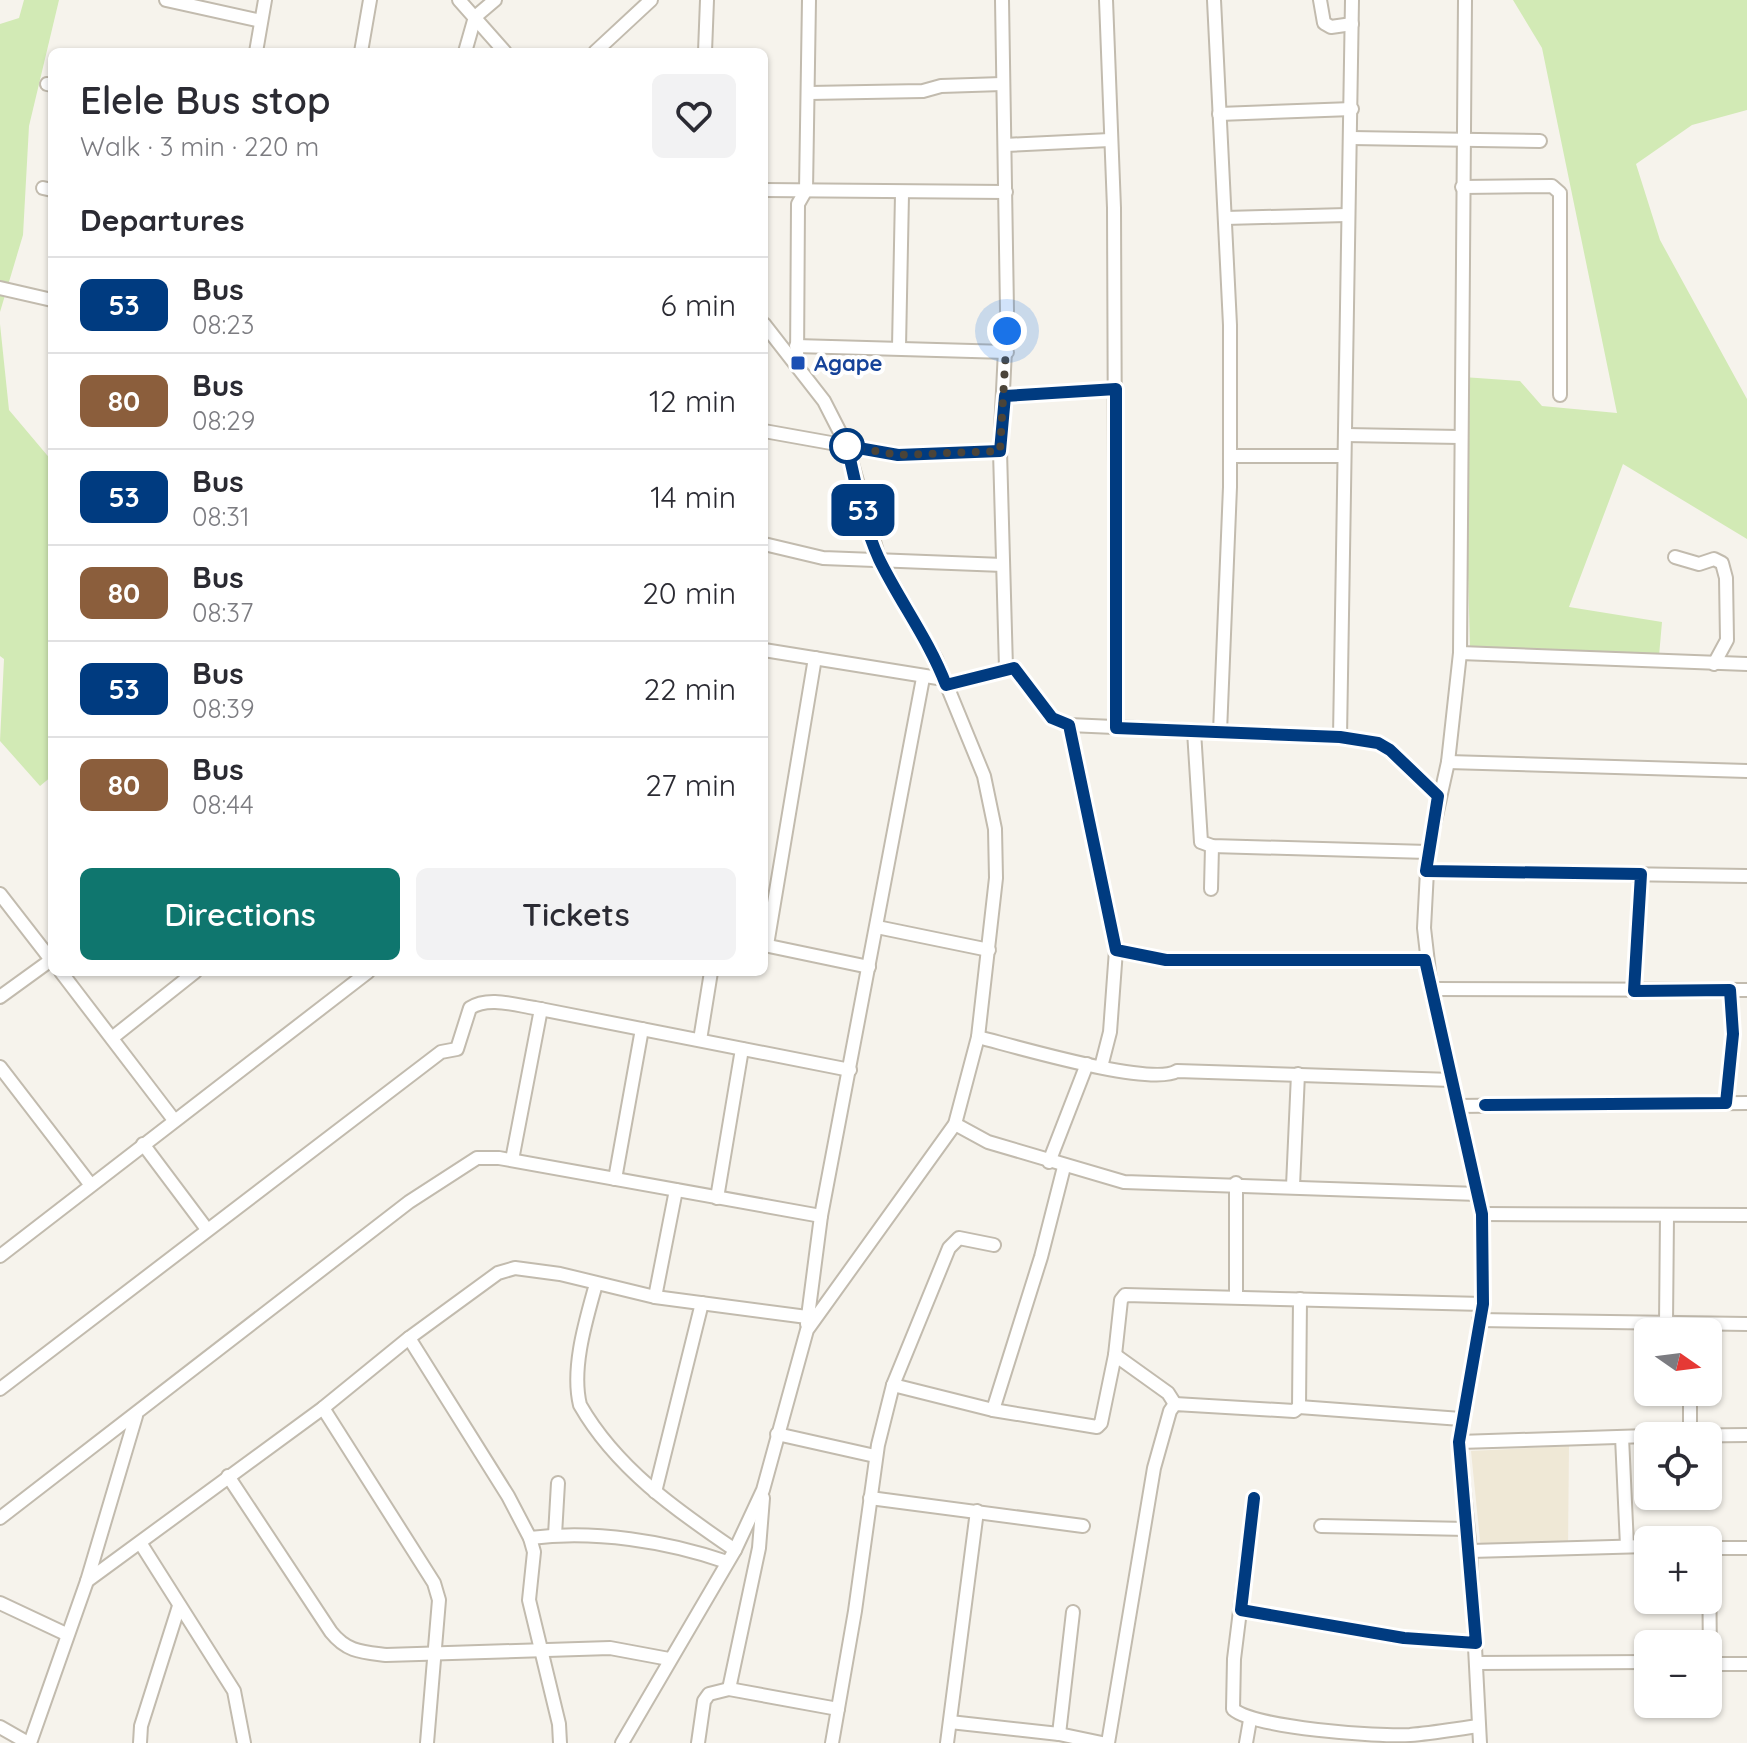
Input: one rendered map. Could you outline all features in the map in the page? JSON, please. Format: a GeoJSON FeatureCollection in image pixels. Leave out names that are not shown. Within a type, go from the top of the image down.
{"type":"FeatureCollection","features":[{"type":"Feature","properties":{"kind":"street"},"geometry":{"type":"LineString","coordinates":[[166,0],[261,21]]}},
{"type":"Feature","properties":{"kind":"street"},"geometry":{"type":"LineString","coordinates":[[257,48],[265,0]]}},
{"type":"Feature","properties":{"kind":"street"},"geometry":{"type":"LineString","coordinates":[[362,48],[370,0]]}},
{"type":"Feature","properties":{"kind":"street"},"geometry":{"type":"LineString","coordinates":[[459,0],[502,48]]}},
{"type":"Feature","properties":{"kind":"street"},"geometry":{"type":"LineString","coordinates":[[466,48],[475,17],[495,0]]}},
{"type":"Feature","properties":{"kind":"street"},"geometry":{"type":"LineString","coordinates":[[599,48],[651,0]]}},
{"type":"Feature","properties":{"kind":"street"},"geometry":{"type":"LineString","coordinates":[[705,48],[707,0]]}},
{"type":"Feature","properties":{"kind":"street"},"geometry":{"type":"LineString","coordinates":[[797,363],[798,204],[806,190],[809,0]]}},
{"type":"Feature","properties":{"kind":"street"},"geometry":{"type":"LineString","coordinates":[[1002,0],[1007,352],[1000,451],[1006,668]]}},
{"type":"Feature","properties":{"kind":"street"},"geometry":{"type":"LineString","coordinates":[[1106,0],[1114,208],[1116,728]]}},
{"type":"Feature","properties":{"kind":"street"},"geometry":{"type":"LineString","coordinates":[[1214,0],[1225,218],[1230,456],[1220,732]]}},
{"type":"Feature","properties":{"kind":"street"},"geometry":{"type":"LineString","coordinates":[[1320,0],[1324,23],[1331,27],[1352,24]]}},
{"type":"Feature","properties":{"kind":"street"},"geometry":{"type":"LineString","coordinates":[[1340,737],[1352,0]]}},
{"type":"Feature","properties":{"kind":"street"},"geometry":{"type":"LineString","coordinates":[[1465,0],[1460,653],[1448,762],[1428,852],[1425,960],[1482,1214],[1483,1304],[1459,1442],[1470,1551],[1480,1743]]}},
{"type":"Feature","properties":{"kind":"street"},"geometry":{"type":"LineString","coordinates":[[809,93],[923,91],[950,86],[1002,84]]}},
{"type":"Feature","properties":{"kind":"street"},"geometry":{"type":"LineString","coordinates":[[1219,114],[1352,109]]}},
{"type":"Feature","properties":{"kind":"street"},"geometry":{"type":"LineString","coordinates":[[1351,138],[1540,141]]}},
{"type":"Feature","properties":{"kind":"street"},"geometry":{"type":"LineString","coordinates":[[1005,145],[1110,140]]}},
{"type":"Feature","properties":{"kind":"street"},"geometry":{"type":"LineString","coordinates":[[1462,187],[1552,186],[1560,193],[1560,395]]}},
{"type":"Feature","properties":{"kind":"street"},"geometry":{"type":"LineString","coordinates":[[768,190],[902,194],[1006,192]]}},
{"type":"Feature","properties":{"kind":"street"},"geometry":{"type":"LineString","coordinates":[[899,347],[902,194]]}},
{"type":"Feature","properties":{"kind":"street"},"geometry":{"type":"LineString","coordinates":[[1225,218],[1347,215]]}},
{"type":"Feature","properties":{"kind":"street"},"geometry":{"type":"LineString","coordinates":[[0,288],[48,299]]}},
{"type":"Feature","properties":{"kind":"street"},"geometry":{"type":"LineString","coordinates":[[768,329],[824,401],[847,446],[866,522],[879,559],[945,682],[984,776],[995,829],[996,878],[978,1037],[955,1124],[807,1324]]}},
{"type":"Feature","properties":{"kind":"street"},"geometry":{"type":"LineString","coordinates":[[796,346],[1007,352]]}},
{"type":"Feature","properties":{"kind":"street"},"geometry":{"type":"LineString","coordinates":[[1005,396],[1116,389]]}},
{"type":"Feature","properties":{"kind":"street"},"geometry":{"type":"LineString","coordinates":[[768,432],[898,455],[1000,451]]}},
{"type":"Feature","properties":{"kind":"street"},"geometry":{"type":"LineString","coordinates":[[1345,435],[1460,437]]}},
{"type":"Feature","properties":{"kind":"street"},"geometry":{"type":"LineString","coordinates":[[1230,456],[1344,456]]}},
{"type":"Feature","properties":{"kind":"street"},"geometry":{"type":"LineString","coordinates":[[768,545],[823,558],[1003,565]]}},
{"type":"Feature","properties":{"kind":"street"},"geometry":{"type":"LineString","coordinates":[[1675,557],[1699,564],[1714,559],[1722,563],[1726,578],[1727,640],[1714,664]]}},
{"type":"Feature","properties":{"kind":"street"},"geometry":{"type":"LineString","coordinates":[[768,651],[945,682],[1006,668],[1020,673],[1052,718],[1069,725],[1340,737],[1378,743],[1390,750],[1438,796]]}},
{"type":"Feature","properties":{"kind":"street"},"geometry":{"type":"LineString","coordinates":[[1460,653],[1747,664]]}},
{"type":"Feature","properties":{"kind":"street"},"geometry":{"type":"LineString","coordinates":[[768,933],[815,658]]}},
{"type":"Feature","properties":{"kind":"street"},"geometry":{"type":"LineString","coordinates":[[729,1689],[759,1548],[763,1490],[807,1324],[821,1216],[923,678]]}},
{"type":"Feature","properties":{"kind":"street"},"geometry":{"type":"LineString","coordinates":[[1069,725],[1116,950],[1110,1032],[1101,1067]]}},
{"type":"Feature","properties":{"kind":"street"},"geometry":{"type":"LineString","coordinates":[[1194,731],[1198,838],[1212,846],[1428,852]]}},
{"type":"Feature","properties":{"kind":"street"},"geometry":{"type":"LineString","coordinates":[[1448,762],[1747,771]]}},
{"type":"Feature","properties":{"kind":"street"},"geometry":{"type":"LineString","coordinates":[[1211,889],[1212,846]]}},
{"type":"Feature","properties":{"kind":"street"},"geometry":{"type":"LineString","coordinates":[[1426,871],[1747,876]]}},
{"type":"Feature","properties":{"kind":"street"},"geometry":{"type":"LineString","coordinates":[[1634,991],[1641,874]]}},
{"type":"Feature","properties":{"kind":"street"},"geometry":{"type":"LineString","coordinates":[[0,894],[48,955]]}},
{"type":"Feature","properties":{"kind":"street"},"geometry":{"type":"LineString","coordinates":[[877,927],[989,950]]}},
{"type":"Feature","properties":{"kind":"street"},"geometry":{"type":"LineString","coordinates":[[768,945],[869,967]]}},
{"type":"Feature","properties":{"kind":"street"},"geometry":{"type":"LineString","coordinates":[[1116,950],[1166,960],[1425,960]]}},
{"type":"Feature","properties":{"kind":"street"},"geometry":{"type":"LineString","coordinates":[[0,997],[48,963]]}},
{"type":"Feature","properties":{"kind":"street"},"geometry":{"type":"LineString","coordinates":[[64,976],[174,1120]]}},
{"type":"Feature","properties":{"kind":"street"},"geometry":{"type":"LineString","coordinates":[[112,1038],[187,976]]}},
{"type":"Feature","properties":{"kind":"street"},"geometry":{"type":"LineString","coordinates":[[0,1238],[4,1253],[363,976]]}},
{"type":"Feature","properties":{"kind":"street"},"geometry":{"type":"LineString","coordinates":[[700,1040],[710,976]]}},
{"type":"Feature","properties":{"kind":"street"},"geometry":{"type":"LineString","coordinates":[[1431,989],[1747,990]]}},
{"type":"Feature","properties":{"kind":"street"},"geometry":{"type":"LineString","coordinates":[[1726,1103],[1733,1034],[1730,990]]}},
{"type":"Feature","properties":{"kind":"street"},"geometry":{"type":"LineString","coordinates":[[0,1389],[206,1228],[441,1052],[457,1049],[473,1005],[496,1002],[541,1009],[850,1070]]}},
{"type":"Feature","properties":{"kind":"street"},"geometry":{"type":"LineString","coordinates":[[512,1160],[541,1009]]}},
{"type":"Feature","properties":{"kind":"street"},"geometry":{"type":"LineString","coordinates":[[615,1179],[642,1029]]}},
{"type":"Feature","properties":{"kind":"street"},"geometry":{"type":"LineString","coordinates":[[978,1037],[1101,1067],[1165,1077],[1177,1071],[1452,1080]]}},
{"type":"Feature","properties":{"kind":"street"},"geometry":{"type":"LineString","coordinates":[[717,1198],[742,1049]]}},
{"type":"Feature","properties":{"kind":"street"},"geometry":{"type":"LineString","coordinates":[[1049,1162],[1087,1064]]}},
{"type":"Feature","properties":{"kind":"street"},"geometry":{"type":"LineString","coordinates":[[0,1067],[90,1184]]}},
{"type":"Feature","properties":{"kind":"street"},"geometry":{"type":"LineString","coordinates":[[1293,1186],[1298,1074]]}},
{"type":"Feature","properties":{"kind":"street"},"geometry":{"type":"LineString","coordinates":[[1458,1106],[1747,1103]]}},
{"type":"Feature","properties":{"kind":"street"},"geometry":{"type":"LineString","coordinates":[[955,1124],[988,1142],[1064,1167],[1124,1182],[1236,1183],[1478,1194]]}},
{"type":"Feature","properties":{"kind":"street"},"geometry":{"type":"LineString","coordinates":[[143,1144],[206,1228]]}},
{"type":"Feature","properties":{"kind":"street"},"geometry":{"type":"LineString","coordinates":[[0,1518],[136,1416],[409,1202],[477,1158],[512,1160],[821,1216]]}},
{"type":"Feature","properties":{"kind":"street"},"geometry":{"type":"LineString","coordinates":[[993,1410],[1041,1257],[1064,1167]]}},
{"type":"Feature","properties":{"kind":"street"},"geometry":{"type":"LineString","coordinates":[[1236,1183],[1236,1295]]}},
{"type":"Feature","properties":{"kind":"street"},"geometry":{"type":"LineString","coordinates":[[655,1297],[676,1190]]}},
{"type":"Feature","properties":{"kind":"street"},"geometry":{"type":"LineString","coordinates":[[1482,1214],[1747,1215]]}},
{"type":"Feature","properties":{"kind":"street"},"geometry":{"type":"LineString","coordinates":[[1666,1318],[1667,1216]]}},
{"type":"Feature","properties":{"kind":"street"},"geometry":{"type":"LineString","coordinates":[[832,1743],[855,1611],[875,1456],[893,1385],[949,1248],[959,1238],[994,1245]]}},
{"type":"Feature","properties":{"kind":"street"},"geometry":{"type":"LineString","coordinates":[[87,1581],[323,1408],[409,1338],[507,1269],[560,1274],[655,1297],[807,1324]]}},
{"type":"Feature","properties":{"kind":"street"},"geometry":{"type":"LineString","coordinates":[[596,1284],[584,1329],[577,1394],[580,1405],[624,1464],[655,1492],[735,1550]]}},
{"type":"Feature","properties":{"kind":"street"},"geometry":{"type":"LineString","coordinates":[[893,1385],[993,1410],[1097,1427],[1101,1423],[1115,1355],[1121,1300],[1125,1295],[1236,1295],[1483,1304]]}},
{"type":"Feature","properties":{"kind":"street"},"geometry":{"type":"LineString","coordinates":[[1299,1407],[1300,1299]]}},
{"type":"Feature","properties":{"kind":"street"},"geometry":{"type":"LineString","coordinates":[[655,1492],[702,1303]]}},
{"type":"Feature","properties":{"kind":"street"},"geometry":{"type":"LineString","coordinates":[[1479,1320],[1634,1323]]}},
{"type":"Feature","properties":{"kind":"street"},"geometry":{"type":"LineString","coordinates":[[1722,1326],[1747,1324]]}},
{"type":"Feature","properties":{"kind":"street"},"geometry":{"type":"LineString","coordinates":[[409,1338],[508,1496],[530,1538],[534,1552],[529,1600],[560,1743]]}},
{"type":"Feature","properties":{"kind":"street"},"geometry":{"type":"LineString","coordinates":[[1115,1355],[1168,1393],[1175,1404]]}},
{"type":"Feature","properties":{"kind":"street"},"geometry":{"type":"LineString","coordinates":[[1175,1404],[1294,1411],[1299,1407],[1461,1419]]}},
{"type":"Feature","properties":{"kind":"street"},"geometry":{"type":"LineString","coordinates":[[950,1722],[1059,1734],[1105,1743],[1154,1468],[1175,1404]]}},
{"type":"Feature","properties":{"kind":"street"},"geometry":{"type":"LineString","coordinates":[[323,1408],[434,1583],[439,1600],[427,1743]]}},
{"type":"Feature","properties":{"kind":"street"},"geometry":{"type":"LineString","coordinates":[[0,1727],[29,1743],[87,1581],[136,1416]]}},
{"type":"Feature","properties":{"kind":"street"},"geometry":{"type":"LineString","coordinates":[[777,1434],[875,1456]]}},
{"type":"Feature","properties":{"kind":"street"},"geometry":{"type":"LineString","coordinates":[[1722,1435],[1747,1435]]}},
{"type":"Feature","properties":{"kind":"street"},"geometry":{"type":"LineString","coordinates":[[1622,1437],[1627,1546]]}},
{"type":"Feature","properties":{"kind":"street"},"geometry":{"type":"LineString","coordinates":[[1459,1442],[1634,1437]]}},
{"type":"Feature","properties":{"kind":"street"},"geometry":{"type":"LineString","coordinates":[[228,1476],[342,1646],[386,1655],[610,1648],[669,1659]]}},
{"type":"Feature","properties":{"kind":"street"},"geometry":{"type":"LineString","coordinates":[[555,1535],[558,1483]]}},
{"type":"Feature","properties":{"kind":"street"},"geometry":{"type":"LineString","coordinates":[[622,1743],[735,1550],[763,1490]]}},
{"type":"Feature","properties":{"kind":"street"},"geometry":{"type":"LineString","coordinates":[[870,1498],[1083,1526]]}},
{"type":"Feature","properties":{"kind":"street"},"geometry":{"type":"LineString","coordinates":[[1254,1498],[1231,1702],[1233,1709],[1250,1720],[1408,1735],[1479,1726]]}},
{"type":"Feature","properties":{"kind":"street"},"geometry":{"type":"LineString","coordinates":[[947,1743],[977,1511]]}},
{"type":"Feature","properties":{"kind":"street"},"geometry":{"type":"LineString","coordinates":[[1321,1526],[1467,1529]]}},
{"type":"Feature","properties":{"kind":"street"},"geometry":{"type":"LineString","coordinates":[[530,1538],[555,1535],[682,1546],[727,1562]]}},
{"type":"Feature","properties":{"kind":"street"},"geometry":{"type":"LineString","coordinates":[[141,1544],[234,1691],[244,1743]]}},
{"type":"Feature","properties":{"kind":"street"},"geometry":{"type":"LineString","coordinates":[[1470,1551],[1634,1546]]}},
{"type":"Feature","properties":{"kind":"street"},"geometry":{"type":"LineString","coordinates":[[1722,1548],[1747,1548]]}},
{"type":"Feature","properties":{"kind":"street"},"geometry":{"type":"LineString","coordinates":[[0,1603],[66,1634]]}},
{"type":"Feature","properties":{"kind":"street"},"geometry":{"type":"LineString","coordinates":[[140,1743],[141,1726],[179,1606]]}},
{"type":"Feature","properties":{"kind":"street"},"geometry":{"type":"LineString","coordinates":[[1241,1610],[1404,1638],[1476,1643]]}},
{"type":"Feature","properties":{"kind":"street"},"geometry":{"type":"LineString","coordinates":[[1059,1734],[1073,1612]]}},
{"type":"Feature","properties":{"kind":"street"},"geometry":{"type":"LineString","coordinates":[[1476,1663],[1634,1662]]}},
{"type":"Feature","properties":{"kind":"street"},"geometry":{"type":"LineString","coordinates":[[1722,1664],[1747,1664]]}},
{"type":"Feature","properties":{"kind":"street"},"geometry":{"type":"LineString","coordinates":[[698,1743],[704,1701],[709,1694],[729,1689],[838,1709]]}},
{"type":"Feature","properties":{"kind":"street"},"geometry":{"type":"LineString","coordinates":[[1246,1743],[1250,1720]]}},
{"type":"Feature","properties":{"kind":"shaded area"},"geometry":{"type":"Polygon","coordinates":[[[1569,1446],[1568,1548],[1481,1550],[1471,1451],[1569,1446]]]}},
{"type":"Feature","properties":{"kind":"green space"},"geometry":{"type":"Polygon","coordinates":[[[24,0],[59,0],[29,126],[23,235],[0,312],[0,24],[19,18],[24,0]]]}},
{"type":"Feature","properties":{"kind":"green space"},"geometry":{"type":"Polygon","coordinates":[[[1513,0],[1747,0],[1747,110],[1692,125],[1636,164],[1660,240],[1747,399],[1747,539],[1623,464],[1569,607],[1662,622],[1659,656],[1470,648],[1463,377],[1520,381],[1542,406],[1617,413],[1542,48],[1513,0]]]}},
{"type":"Feature","properties":{"kind":"green space"},"geometry":{"type":"Polygon","coordinates":[[[0,324],[9,410],[48,456],[48,779],[40,786],[0,741],[4,659],[0,656],[0,324]]]}},
{"type":"Feature","properties":{"kind":"bus line","name":"53"},"geometry":{"type":"LineString","coordinates":[[1254,1498],[1241,1610],[1404,1638],[1476,1643],[1459,1442],[1483,1304],[1482,1214],[1425,960],[1166,960],[1116,950],[1069,725],[1052,718],[1014,668],[946,685],[936,659],[879,559],[866,522],[847,446],[898,455],[1000,451],[1005,396],[1116,389],[1116,728],[1340,737],[1378,743],[1390,750],[1438,796],[1426,871],[1641,874],[1634,991],[1730,990],[1733,1034],[1726,1103],[1485,1105]]}},
{"type":"Feature","properties":{"kind":"place","name":"Agape"},"geometry":{"type":"Point","coordinates":[798,363]}},
{"type":"Feature","properties":{"kind":"route"},"geometry":{"type":"LineString","coordinates":[[847,446],[898,455],[1000,451],[1007,331]]}}]}
